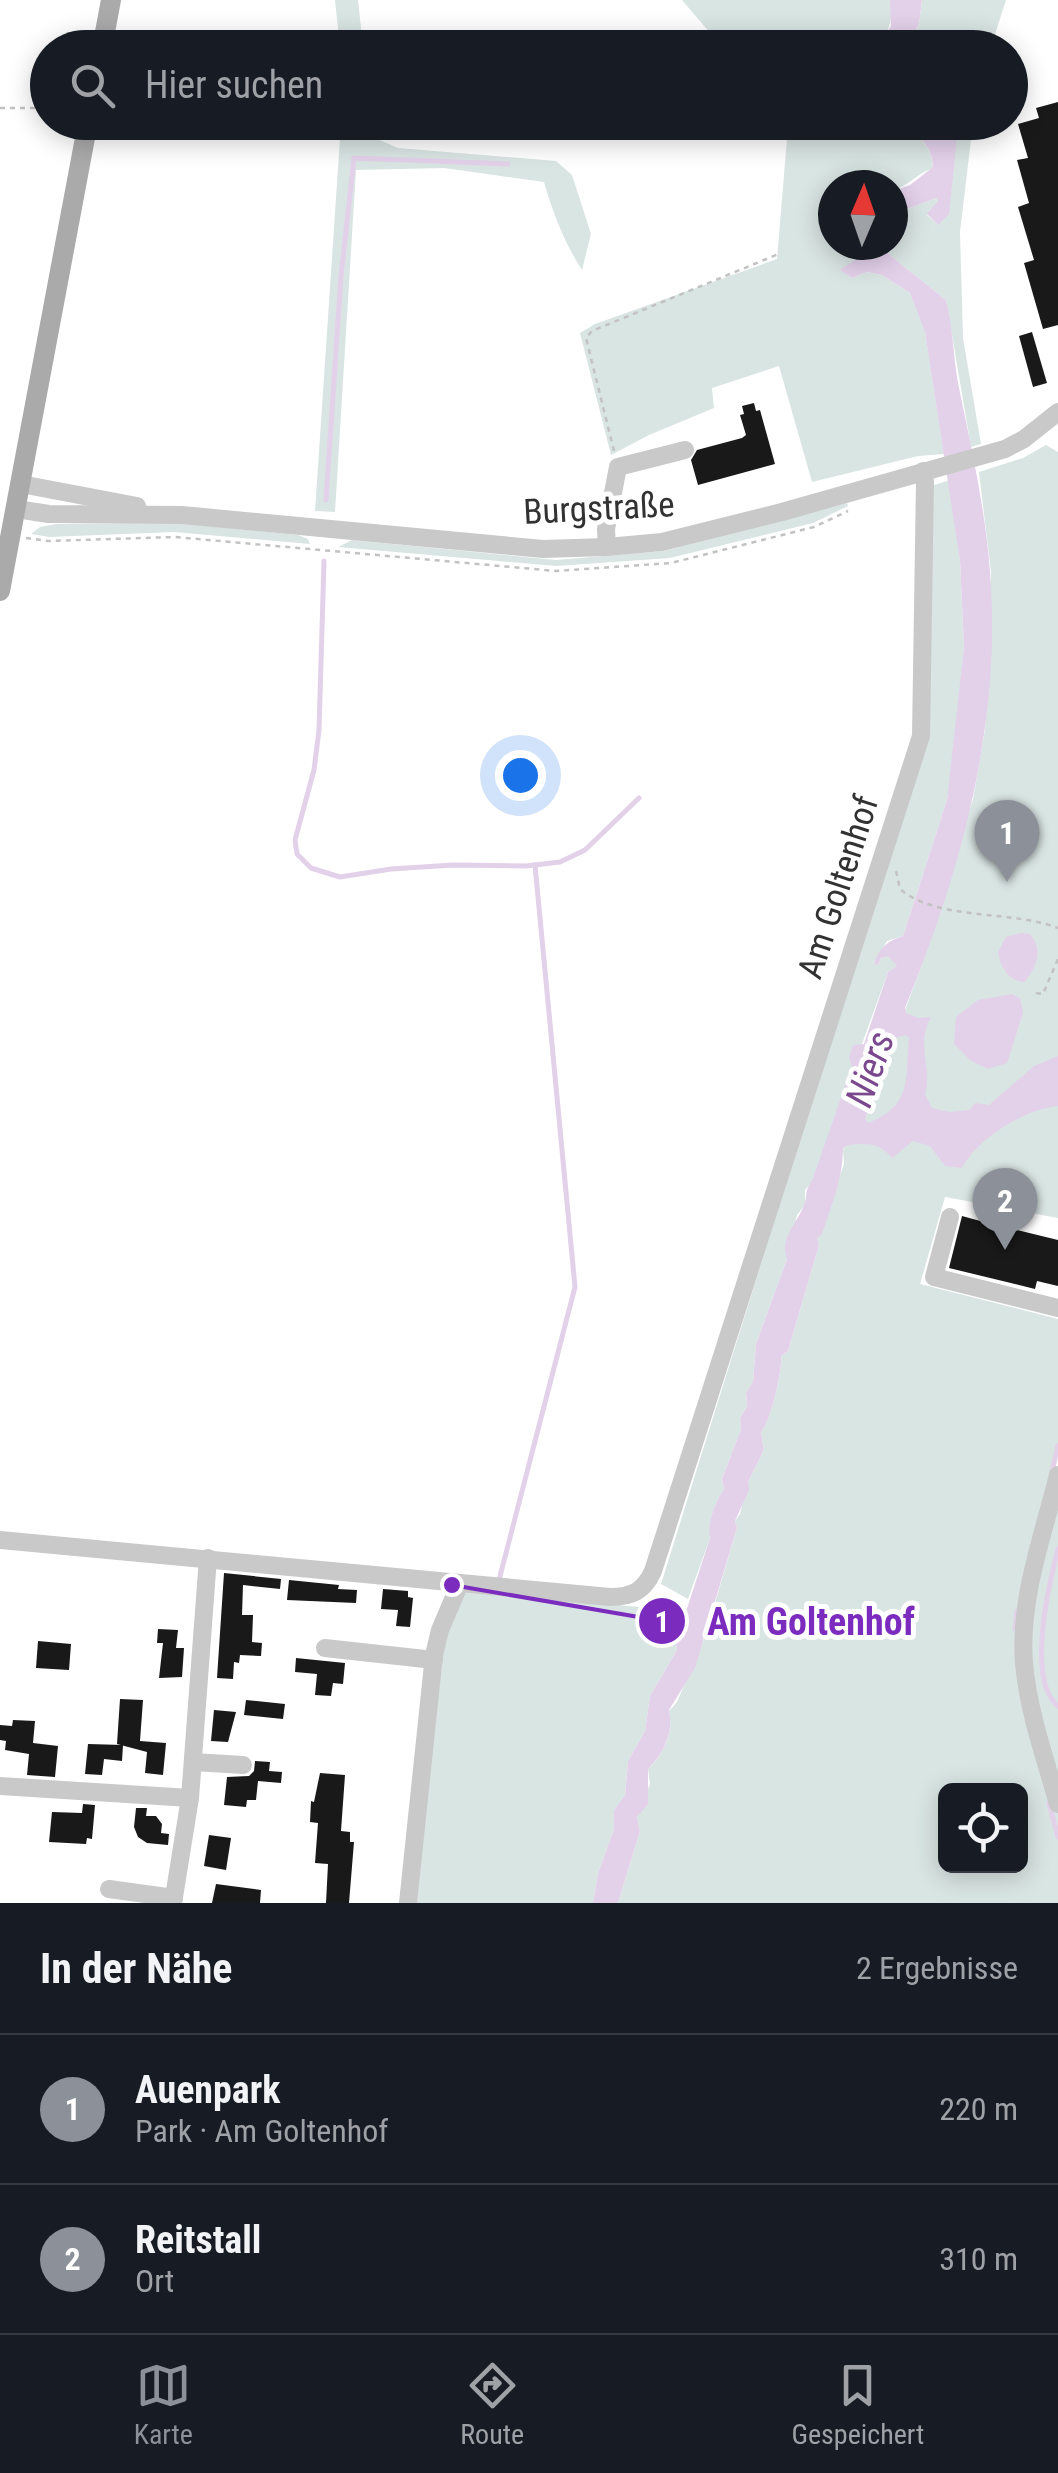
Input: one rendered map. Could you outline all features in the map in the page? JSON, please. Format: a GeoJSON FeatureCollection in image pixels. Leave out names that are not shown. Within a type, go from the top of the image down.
{"type":"FeatureCollection","features":[{"type":"Feature","properties":{"kind":"main road"},"geometry":{"type":"LineString","coordinates":[[105,30],[111,0]]}},
{"type":"Feature","properties":{"kind":"main road"},"geometry":{"type":"LineString","coordinates":[[0,591],[85,140]]}},
{"type":"Feature","properties":{"kind":"street","name":"Burgstraße"},"geometry":{"type":"LineString","coordinates":[[16,509],[50,514],[182,515],[543,549],[662,542],[983,455],[1024,439],[1058,412]]}},
{"type":"Feature","properties":{"kind":"street"},"geometry":{"type":"LineString","coordinates":[[607,547],[606,529],[618,468],[685,450]]}},
{"type":"Feature","properties":{"kind":"street","name":"Am Goltenhof"},"geometry":{"type":"LineString","coordinates":[[644,1587],[660,1552],[921,736],[925,482],[930,469]]}},
{"type":"Feature","properties":{"kind":"street","name":"Burgstraße"},"geometry":{"type":"LineString","coordinates":[[21,484],[182,515]]}},
{"type":"Feature","properties":{"kind":"street"},"geometry":{"type":"LineString","coordinates":[[950,1217],[934,1276],[1058,1308]]}},
{"type":"Feature","properties":{"kind":"street"},"geometry":{"type":"LineString","coordinates":[[1058,1475],[1030,1587],[1024,1645],[1028,1692],[1058,1804]]}},
{"type":"Feature","properties":{"kind":"street"},"geometry":{"type":"LineString","coordinates":[[0,1540],[610,1598],[630,1596],[644,1587]]}},
{"type":"Feature","properties":{"kind":"street"},"geometry":{"type":"LineString","coordinates":[[109,1889],[174,1900],[190,1798],[208,1558]]}},
{"type":"Feature","properties":{"kind":"street"},"geometry":{"type":"LineString","coordinates":[[408,1903],[434,1660],[440,1630],[460,1583]]}},
{"type":"Feature","properties":{"kind":"street"},"geometry":{"type":"LineString","coordinates":[[325,1648],[434,1660]]}},
{"type":"Feature","properties":{"kind":"street"},"geometry":{"type":"LineString","coordinates":[[193,1762],[243,1765]]}},
{"type":"Feature","properties":{"kind":"street"},"geometry":{"type":"LineString","coordinates":[[0,1786],[190,1798]]}},
{"type":"Feature","properties":{"kind":"path"},"geometry":{"type":"LineString","coordinates":[[0,108],[30,108]]}},
{"type":"Feature","properties":{"kind":"path"},"geometry":{"type":"LineString","coordinates":[[618,468],[586,338],[592,331],[781,253]]}},
{"type":"Feature","properties":{"kind":"path"},"geometry":{"type":"LineString","coordinates":[[884,851],[892,858],[900,889],[912,897],[952,909],[1032,919],[1058,928]]}},
{"type":"Feature","properties":{"kind":"path"},"geometry":{"type":"LineString","coordinates":[[1036,993],[1042,994],[1058,959]]}},
{"type":"Feature","properties":{"kind":"path"},"geometry":{"type":"LineString","coordinates":[[644,1587],[685,1611]]}},
{"type":"Feature","properties":{"kind":"shaded area"},"geometry":{"type":"Polygon","coordinates":[[[335,0],[358,0],[361,30],[338,30],[335,0]]]}},
{"type":"Feature","properties":{"kind":"shaded area"},"geometry":{"type":"Polygon","coordinates":[[[682,0],[890,0],[887,30],[708,30],[682,0]]]}},
{"type":"Feature","properties":{"kind":"shaded area"},"geometry":{"type":"Polygon","coordinates":[[[922,0],[1006,0],[996,30],[916,30],[922,0]]]}},
{"type":"Feature","properties":{"kind":"shaded area"},"geometry":{"type":"Polygon","coordinates":[[[340,140],[380,140],[398,148],[556,161],[572,175],[591,234],[582,270],[560,227],[544,182],[444,168],[356,170],[335,512],[315,511],[340,140]]]}},
{"type":"Feature","properties":{"kind":"shaded area"},"geometry":{"type":"Polygon","coordinates":[[[787,140],[922,140],[928,148],[933,168],[908,183],[908,170],[818,170],[818,260],[855,260],[841,270],[852,278],[867,272],[882,275],[910,293],[925,331],[944,454],[918,456],[812,482],[779,366],[712,388],[714,408],[611,455],[580,333],[595,324],[777,259],[787,140]]]}},
{"type":"Feature","properties":{"kind":"shaded area"},"geometry":{"type":"Polygon","coordinates":[[[956,140],[971,140],[960,232],[963,338],[981,444],[971,447],[946,300],[896,260],[908,260],[908,209],[937,198],[927,215],[938,225],[956,140]]]}},
{"type":"Feature","properties":{"kind":"shaded area"},"geometry":{"type":"Polygon","coordinates":[[[1046,445],[1058,452],[1058,1218],[945,1197],[920,1284],[1058,1319],[1058,1447],[1050,1475],[1058,1488],[1058,1903],[618,1903],[640,1831],[637,1817],[650,1784],[648,1769],[666,1742],[669,1711],[677,1702],[705,1637],[737,1528],[735,1521],[764,1450],[761,1432],[775,1395],[781,1356],[788,1351],[819,1245],[817,1238],[844,1164],[843,1150],[865,1119],[921,967],[973,799],[985,730],[991,644],[991,572],[979,472],[1023,458],[1046,445]]]}},
{"type":"Feature","properties":{"kind":"shaded area"},"geometry":{"type":"Polygon","coordinates":[[[950,480],[960,561],[964,647],[947,800],[903,936],[887,941],[874,963],[878,965],[888,955],[898,966],[888,972],[812,1182],[805,1190],[805,1205],[797,1215],[787,1259],[756,1344],[753,1381],[746,1393],[741,1429],[722,1479],[724,1490],[712,1513],[710,1538],[688,1599],[661,1584],[926,736],[931,486],[950,480]]]}},
{"type":"Feature","properties":{"kind":"shaded area"},"geometry":{"type":"Polygon","coordinates":[[[847,503],[848,506],[813,523],[670,558],[556,566],[338,547],[352,540],[556,560],[664,551],[847,503]]]}},
{"type":"Feature","properties":{"kind":"shaded area"},"geometry":{"type":"Polygon","coordinates":[[[178,523],[298,535],[310,544],[174,532],[49,537],[31,534],[40,527],[56,524],[178,523]]]}},
{"type":"Feature","properties":{"kind":"shaded area"},"geometry":{"type":"Polygon","coordinates":[[[464,1590],[649,1608],[645,1620],[682,1624],[674,1635],[677,1650],[650,1696],[645,1731],[628,1761],[625,1795],[614,1810],[614,1829],[598,1873],[593,1903],[413,1903],[440,1655],[464,1590]]]}},
{"type":"Feature","properties":{"kind":"water"},"geometry":{"type":"Polygon","coordinates":[[[890,0],[922,0],[916,30],[888,30],[890,0]]]}},
{"type":"Feature","properties":{"kind":"water"},"geometry":{"type":"Polygon","coordinates":[[[922,140],[957,140],[949,214],[938,225],[927,214],[937,198],[908,209],[908,186],[933,167],[922,140]]]}},
{"type":"Feature","properties":{"kind":"water","name":"Niers"},"geometry":{"type":"Polygon","coordinates":[[[855,260],[896,260],[946,300],[990,571],[990,683],[973,794],[944,902],[905,1008],[906,1013],[919,1018],[931,1017],[924,1037],[925,1094],[932,1108],[950,1112],[970,1110],[975,1103],[989,1105],[1034,1066],[1058,1056],[1058,1106],[1030,1113],[1003,1127],[979,1146],[962,1168],[945,1166],[930,1146],[913,1141],[892,1158],[872,1145],[847,1145],[843,1149],[836,1192],[822,1234],[817,1238],[819,1245],[788,1351],[781,1356],[775,1396],[761,1432],[764,1450],[735,1521],[737,1528],[695,1668],[669,1710],[666,1742],[648,1769],[648,1804],[637,1817],[640,1831],[618,1903],[593,1903],[598,1873],[614,1829],[614,1810],[625,1795],[628,1761],[645,1731],[650,1696],[677,1650],[674,1635],[680,1630],[710,1538],[712,1514],[724,1490],[722,1479],[741,1429],[746,1393],[753,1381],[756,1344],[787,1259],[785,1244],[804,1205],[852,1066],[849,1058],[853,1045],[864,1044],[888,972],[897,966],[888,956],[874,964],[885,946],[903,936],[947,800],[964,647],[960,561],[925,332],[910,293],[882,275],[867,272],[852,278],[840,270],[855,260]],[[905,1035],[895,1038],[865,1119],[868,1123],[893,1108],[906,1078],[909,1037],[905,1035]]]}},
{"type":"Feature","properties":{"kind":"water"},"geometry":{"type":"Polygon","coordinates":[[[1030,934],[1037,947],[1035,965],[1025,982],[1006,973],[998,952],[1006,937],[1030,934]]]}},
{"type":"Feature","properties":{"kind":"water"},"geometry":{"type":"Polygon","coordinates":[[[1012,994],[1020,998],[1023,1013],[1007,1063],[988,1069],[970,1060],[954,1044],[956,1017],[978,1000],[1012,994]]]}},
{"type":"Feature","properties":{"kind":"building"},"geometry":{"type":"Polygon","coordinates":[[[1058,102],[1058,325],[1043,329],[1024,263],[1034,260],[1018,207],[1029,203],[1017,160],[1028,158],[1023,140],[1028,140],[1028,121],[1039,118],[1036,108],[1058,102]]]}},
{"type":"Feature","properties":{"kind":"building"},"geometry":{"type":"Polygon","coordinates":[[[1032,332],[1047,383],[1033,387],[1019,336],[1032,332]]]}},
{"type":"Feature","properties":{"kind":"building"},"geometry":{"type":"Polygon","coordinates":[[[754,403],[756,411],[760,410],[775,464],[698,485],[691,460],[697,450],[746,435],[740,415],[744,414],[742,406],[754,403]]]}},
{"type":"Feature","properties":{"kind":"building"},"geometry":{"type":"Polygon","coordinates":[[[986,1215],[1007,1220],[1005,1227],[1058,1240],[1058,1286],[1037,1281],[1035,1289],[949,1268],[962,1216],[984,1222],[986,1215]]]}},
{"type":"Feature","properties":{"kind":"building"},"geometry":{"type":"Polygon","coordinates":[[[224,1573],[281,1579],[280,1589],[243,1585],[242,1615],[253,1615],[252,1642],[262,1643],[261,1656],[240,1655],[239,1663],[234,1662],[233,1679],[217,1678],[224,1573]]]}},
{"type":"Feature","properties":{"kind":"building"},"geometry":{"type":"Polygon","coordinates":[[[289,1580],[357,1590],[356,1603],[287,1600],[289,1580]]]}},
{"type":"Feature","properties":{"kind":"building"},"geometry":{"type":"Polygon","coordinates":[[[383,1589],[408,1591],[408,1597],[413,1598],[410,1627],[396,1626],[398,1610],[381,1609],[383,1589]]]}},
{"type":"Feature","properties":{"kind":"building"},"geometry":{"type":"Polygon","coordinates":[[[158,1629],[178,1630],[176,1648],[184,1648],[182,1677],[159,1678],[163,1643],[157,1643],[158,1629]]]}},
{"type":"Feature","properties":{"kind":"building"},"geometry":{"type":"Polygon","coordinates":[[[38,1641],[71,1644],[69,1670],[36,1668],[38,1641]]]}},
{"type":"Feature","properties":{"kind":"building"},"geometry":{"type":"Polygon","coordinates":[[[296,1658],[345,1663],[343,1684],[333,1683],[331,1696],[315,1695],[317,1674],[295,1672],[296,1658]]]}},
{"type":"Feature","properties":{"kind":"building"},"geometry":{"type":"Polygon","coordinates":[[[120,1699],[143,1700],[140,1741],[166,1743],[163,1775],[145,1773],[147,1752],[117,1744],[120,1699]]]}},
{"type":"Feature","properties":{"kind":"building"},"geometry":{"type":"Polygon","coordinates":[[[246,1700],[285,1704],[283,1719],[244,1715],[246,1700]]]}},
{"type":"Feature","properties":{"kind":"building"},"geometry":{"type":"Polygon","coordinates":[[[214,1710],[236,1712],[228,1742],[211,1741],[214,1710]]]}},
{"type":"Feature","properties":{"kind":"building"},"geometry":{"type":"Polygon","coordinates":[[[13,1720],[35,1721],[33,1743],[58,1746],[55,1777],[27,1775],[29,1754],[5,1750],[0,1725],[12,1726],[13,1720]]]}},
{"type":"Feature","properties":{"kind":"building"},"geometry":{"type":"Polygon","coordinates":[[[88,1744],[123,1745],[122,1761],[104,1759],[102,1775],[85,1774],[88,1744]]]}},
{"type":"Feature","properties":{"kind":"building"},"geometry":{"type":"Polygon","coordinates":[[[255,1761],[270,1762],[269,1771],[282,1772],[281,1783],[258,1781],[256,1800],[247,1800],[246,1807],[224,1805],[227,1777],[249,1776],[255,1761]]]}},
{"type":"Feature","properties":{"kind":"building"},"geometry":{"type":"Polygon","coordinates":[[[320,1773],[345,1775],[341,1831],[350,1832],[350,1842],[354,1842],[349,1903],[326,1903],[328,1864],[315,1863],[318,1823],[310,1822],[311,1801],[314,1802],[320,1773]]]}},
{"type":"Feature","properties":{"kind":"building"},"geometry":{"type":"Polygon","coordinates":[[[83,1804],[95,1805],[92,1839],[87,1838],[86,1844],[49,1842],[52,1812],[82,1813],[83,1804]]]}},
{"type":"Feature","properties":{"kind":"building"},"geometry":{"type":"Polygon","coordinates":[[[136,1808],[147,1808],[146,1816],[156,1816],[162,1824],[161,1833],[169,1834],[168,1845],[147,1843],[138,1837],[134,1827],[136,1808]]]}},
{"type":"Feature","properties":{"kind":"building"},"geometry":{"type":"Polygon","coordinates":[[[209,1835],[231,1838],[226,1870],[204,1866],[209,1835]]]}},
{"type":"Feature","properties":{"kind":"building"},"geometry":{"type":"Polygon","coordinates":[[[216,1884],[261,1890],[260,1903],[212,1903],[216,1884]]]}},
{"type":"Feature","properties":{"kind":"waterway"},"geometry":{"type":"LineString","coordinates":[[326,500],[341,276],[354,158],[508,164]]}},
{"type":"Feature","properties":{"kind":"waterway"},"geometry":{"type":"LineString","coordinates":[[324,561],[319,730],[314,770],[295,840],[297,854],[311,868],[340,877],[391,869],[560,862],[585,850],[639,798]]}},
{"type":"Feature","properties":{"kind":"waterway"},"geometry":{"type":"LineString","coordinates":[[499,1580],[575,1287],[535,865]]}},
{"type":"Feature","properties":{"kind":"waterway"},"geometry":{"type":"LineString","coordinates":[[1052,1472],[1058,1446]]}},
{"type":"Feature","properties":{"kind":"waterway"},"geometry":{"type":"LineString","coordinates":[[1058,1549],[1046,1607],[1042,1654],[1048,1693],[1058,1706]]}},
{"type":"Feature","properties":{"kind":"waterway"},"geometry":{"type":"LineString","coordinates":[[1015,1629],[1017,1611]]}},
{"type":"Feature","properties":{"kind":"waterway"},"geometry":{"type":"LineString","coordinates":[[1049,1803],[1058,1837]]}},
{"type":"Feature","properties":{"kind":"place","name":"Auenpark"},"geometry":{"type":"Point","coordinates":[1007,882]}},
{"type":"Feature","properties":{"kind":"place","name":"Reitstall"},"geometry":{"type":"Point","coordinates":[1005,1250]}},
{"type":"Feature","properties":{"kind":"place","name":"Am Goltenhof"},"geometry":{"type":"Point","coordinates":[452,1585]}}]}
